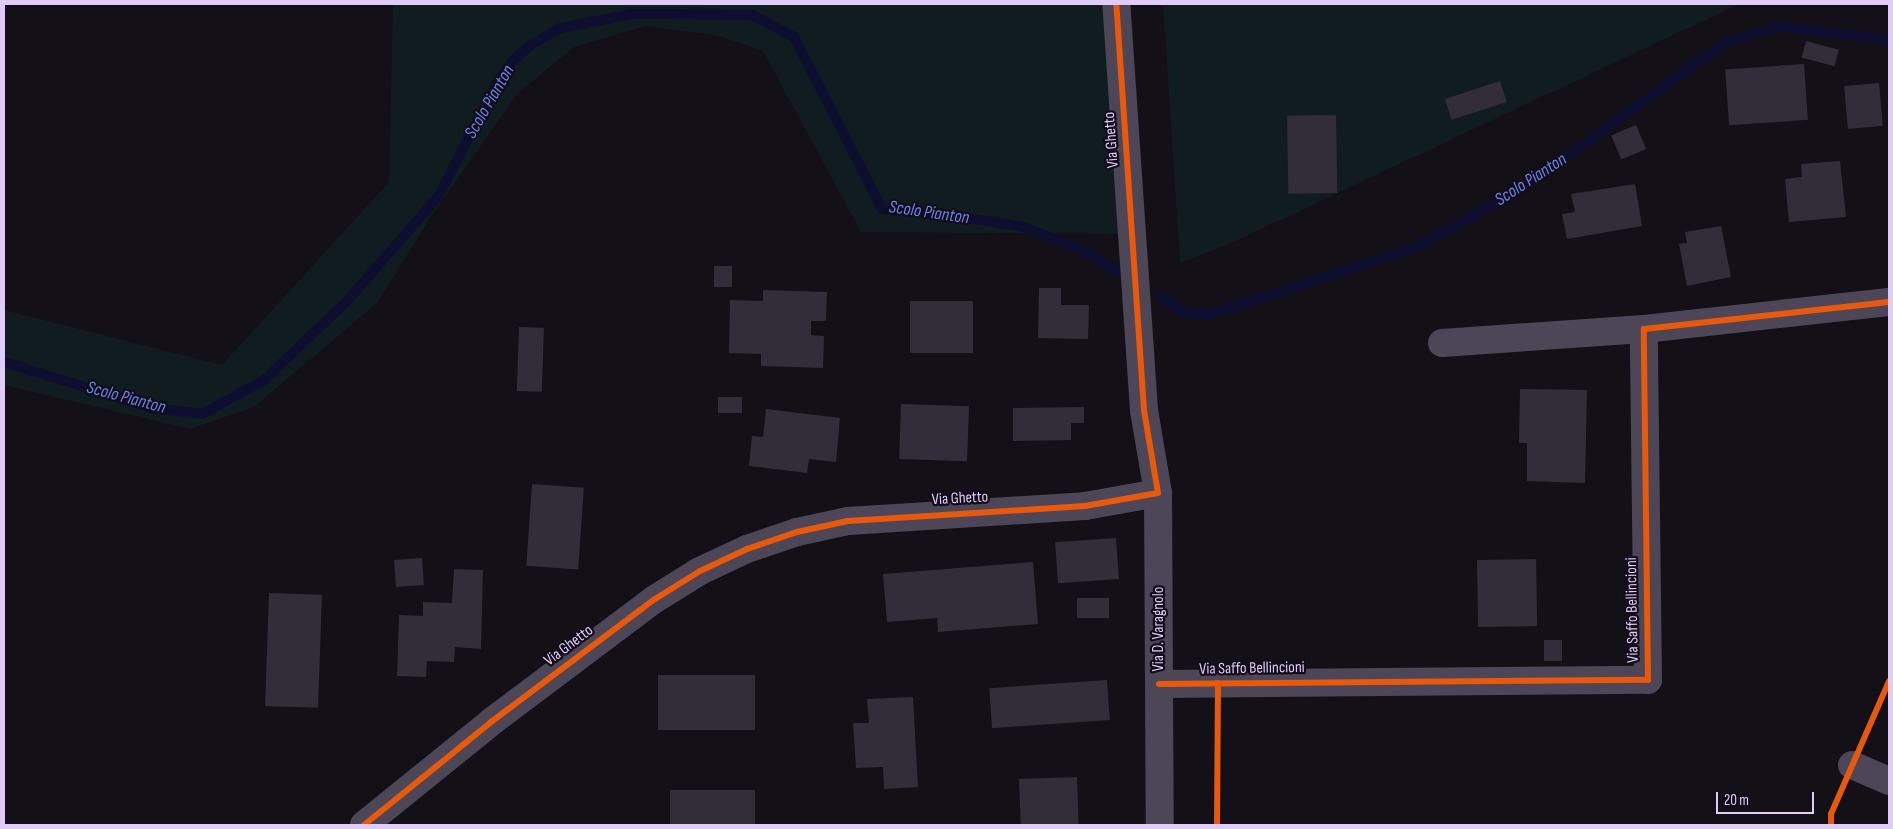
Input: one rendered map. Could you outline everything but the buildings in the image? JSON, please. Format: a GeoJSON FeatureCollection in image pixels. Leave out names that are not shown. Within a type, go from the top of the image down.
{"type":"FeatureCollection","features":[{"type":"Feature","properties":{"kind":"street","name":"Via Ghetto"},"geometry":{"type":"LineString","coordinates":[[364,825],[491,722],[655,599],[700,571],[747,548],[797,532],[848,521],[1085,506],[1158,493],[1144,410],[1116,4]]}},
{"type":"Feature","properties":{"kind":"street"},"geometry":{"type":"LineString","coordinates":[[1442,343],[1644,329],[1889,302]]}},
{"type":"Feature","properties":{"kind":"street","name":"Via Saffo Bellincioni"},"geometry":{"type":"LineString","coordinates":[[1159,684],[1648,680],[1644,329]]}},
{"type":"Feature","properties":{"kind":"street","name":"Via D. Varagnolo"},"geometry":{"type":"LineString","coordinates":[[1158,493],[1160,825]]}},
{"type":"Feature","properties":{"kind":"street"},"geometry":{"type":"LineString","coordinates":[[1852,765],[1889,782]]}},
{"type":"Feature","properties":{"kind":"shaded area"},"geometry":{"type":"Polygon","coordinates":[[[393,4],[1114,4],[1129,234],[861,232],[763,51],[715,35],[646,26],[574,47],[517,94],[432,215],[377,303],[254,407],[190,429],[4,385],[4,310],[222,365],[389,182],[393,4]]]}},
{"type":"Feature","properties":{"kind":"shaded area"},"geometry":{"type":"Polygon","coordinates":[[[1163,4],[1739,4],[1231,243],[1180,263],[1163,4]]]}},
{"type":"Feature","properties":{"kind":"waterway","name":"Scolo Pianton"},"geometry":{"type":"LineString","coordinates":[[4,362],[152,408],[202,414],[264,380],[348,300],[438,197],[498,81],[512,62],[529,46],[560,28],[633,14],[752,15],[794,37],[882,209],[932,213],[1020,226],[1074,246],[1119,272]]}},
{"type":"Feature","properties":{"kind":"waterway","name":"Scolo Pianton"},"geometry":{"type":"LineString","coordinates":[[1160,296],[1182,312],[1206,315],[1412,249],[1523,188],[1724,43],[1780,26],[1889,40]]}},
{"type":"Feature","properties":{"kind":"cycle path"},"geometry":{"type":"LineString","coordinates":[[364,825],[491,722],[655,599],[700,571],[747,549],[797,532],[848,521],[1085,506],[1158,493],[1144,410],[1116,4]]}},
{"type":"Feature","properties":{"kind":"cycle path"},"geometry":{"type":"LineString","coordinates":[[1159,684],[1648,680],[1644,329],[1889,302]]}},
{"type":"Feature","properties":{"kind":"cycle path"},"geometry":{"type":"LineString","coordinates":[[1831,825],[1831,814],[1889,681]]}},
{"type":"Feature","properties":{"kind":"cycle path"},"geometry":{"type":"LineString","coordinates":[[1217,825],[1218,683]]}}]}
